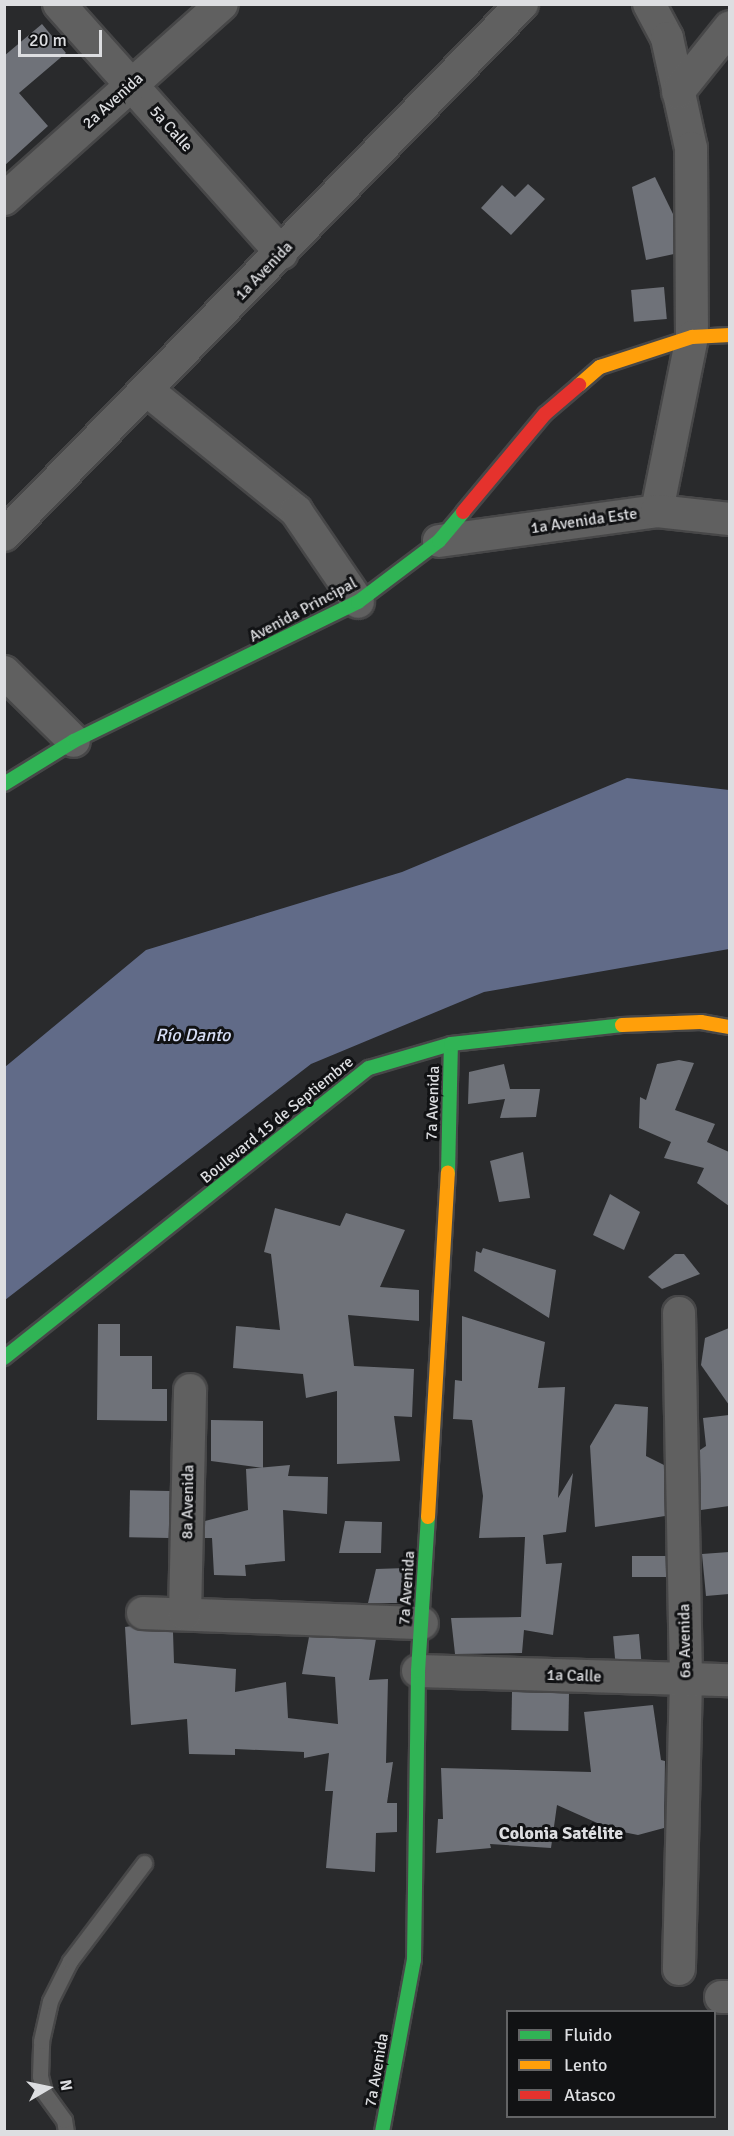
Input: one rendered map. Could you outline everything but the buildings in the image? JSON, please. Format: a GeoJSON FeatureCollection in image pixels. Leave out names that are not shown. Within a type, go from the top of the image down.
{"type":"FeatureCollection","features":[{"type":"Feature","properties":{"kind":"street","name":"5a Calle"},"geometry":{"type":"LineString","coordinates":[[59,4],[282,253]]}},
{"type":"Feature","properties":{"kind":"street","name":"2a Avenida"},"geometry":{"type":"LineString","coordinates":[[4,199],[222,4]]}},
{"type":"Feature","properties":{"kind":"street","name":"1a Avenida"},"geometry":{"type":"LineString","coordinates":[[4,535],[148,391],[522,4]]}},
{"type":"Feature","properties":{"kind":"street"},"geometry":{"type":"LineString","coordinates":[[649,4],[667,38],[691,148],[692,337],[657,511]]}},
{"type":"Feature","properties":{"kind":"street"},"geometry":{"type":"LineString","coordinates":[[678,92],[729,27]]}},
{"type":"Feature","properties":{"kind":"street","name":"Avenida Principal"},"geometry":{"type":"LineString","coordinates":[[4,784],[75,741],[358,602],[439,541],[545,414],[600,367],[692,337],[729,335]]}},
{"type":"Feature","properties":{"kind":"street"},"geometry":{"type":"LineString","coordinates":[[148,391],[296,512],[358,602]]}},
{"type":"Feature","properties":{"kind":"street","name":"1a Avenida Este"},"geometry":{"type":"LineString","coordinates":[[439,541],[657,511],[729,519]]}},
{"type":"Feature","properties":{"kind":"street"},"geometry":{"type":"LineString","coordinates":[[4,672],[75,741]]}},
{"type":"Feature","properties":{"kind":"street","name":"Boulevard 15 de Septiembre"},"geometry":{"type":"LineString","coordinates":[[4,1358],[369,1068],[451,1044],[582,1027],[701,1022],[729,1027]]}},
{"type":"Feature","properties":{"kind":"street","name":"7a Avenida"},"geometry":{"type":"LineString","coordinates":[[382,2132],[414,1960],[418,1671],[446,1235],[451,1044]]}},
{"type":"Feature","properties":{"kind":"street","name":"6a Avenida"},"geometry":{"type":"LineString","coordinates":[[679,1313],[686,1680],[679,1969]]}},
{"type":"Feature","properties":{"kind":"street","name":"8a Avenida"},"geometry":{"type":"LineString","coordinates":[[185,1614],[190,1390]]}},
{"type":"Feature","properties":{"kind":"street"},"geometry":{"type":"LineString","coordinates":[[143,1613],[422,1623]]}},
{"type":"Feature","properties":{"kind":"street","name":"1a Calle"},"geometry":{"type":"LineString","coordinates":[[418,1671],[729,1680]]}},
{"type":"Feature","properties":{"kind":"lane"},"geometry":{"type":"LineString","coordinates":[[66,2132],[64,2120],[44,2092],[40,2076],[40,2041],[50,2001],[70,1961],[144,1863]]}},
{"type":"Feature","properties":{"kind":"water","name":"Río Danto"},"geometry":{"type":"Polygon","coordinates":[[[627,778],[729,790],[729,949],[484,992],[311,1064],[5,1300],[5,1067],[146,950],[402,872],[627,778]]]}},
{"type":"Feature","properties":{"kind":"traffic: fast"},"geometry":{"type":"LineString","coordinates":[[4,784],[74,741],[358,602],[439,541],[463,512]]}},
{"type":"Feature","properties":{"kind":"traffic: fast"},"geometry":{"type":"LineString","coordinates":[[4,1358],[369,1068],[451,1044],[622,1025]]}},
{"type":"Feature","properties":{"kind":"traffic: fast"},"geometry":{"type":"LineString","coordinates":[[448,1173],[451,1044]]}},
{"type":"Feature","properties":{"kind":"traffic: fast"},"geometry":{"type":"LineString","coordinates":[[382,2132],[414,1960],[418,1671],[428,1517]]}},
{"type":"Feature","properties":{"kind":"traffic: slow"},"geometry":{"type":"LineString","coordinates":[[579,385],[600,367],[692,337],[730,335]]}},
{"type":"Feature","properties":{"kind":"traffic: slow"},"geometry":{"type":"LineString","coordinates":[[622,1025],[701,1022],[730,1027]]}},
{"type":"Feature","properties":{"kind":"traffic: slow"},"geometry":{"type":"LineString","coordinates":[[428,1517],[448,1173]]}},
{"type":"Feature","properties":{"kind":"traffic: jam"},"geometry":{"type":"LineString","coordinates":[[463,512],[545,414],[579,385]]}},
{"type":"Feature","properties":{"kind":"district","name":"Colonia Satélite"},"geometry":{"type":"Point","coordinates":[561,1833]}}]}
